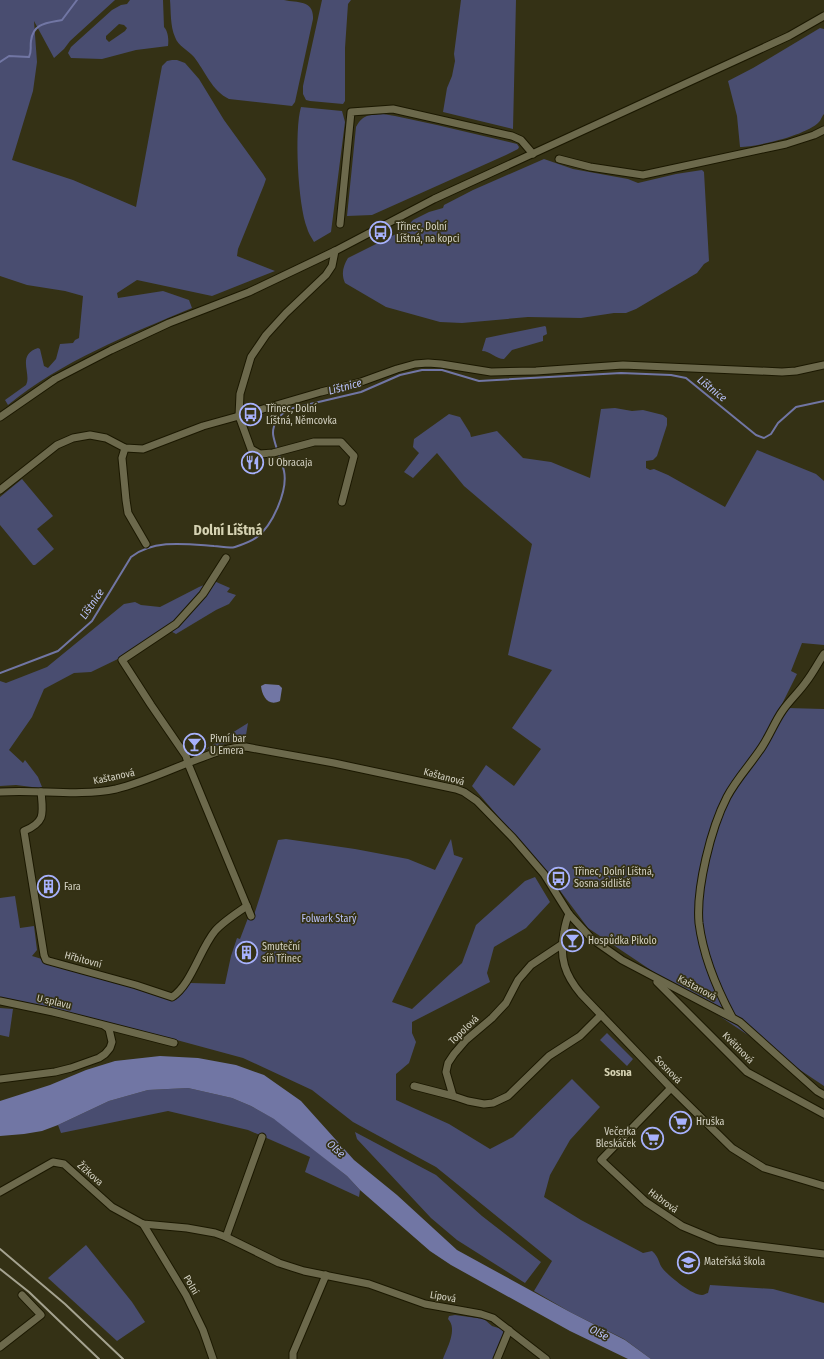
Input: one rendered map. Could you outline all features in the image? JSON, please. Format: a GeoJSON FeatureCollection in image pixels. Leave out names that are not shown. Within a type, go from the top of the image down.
{"type":"FeatureCollection","features":[{"type":"Feature","properties":{"kind":"street"},"geometry":{"type":"LineString","coordinates":[[0,417],[18,403],[55,379],[111,350],[169,323],[249,292],[335,251],[434,199],[789,36],[824,16]]}},
{"type":"Feature","properties":{"kind":"street"},"geometry":{"type":"LineString","coordinates":[[340,224],[351,112],[393,110],[512,136],[521,140],[533,154]]}},
{"type":"Feature","properties":{"kind":"street"},"geometry":{"type":"LineString","coordinates":[[559,159],[590,167],[643,175],[786,144],[814,135],[824,130]]}},
{"type":"Feature","properties":{"kind":"street"},"geometry":{"type":"LineString","coordinates":[[335,251],[332,266],[326,275],[286,313],[266,335],[251,357],[240,394],[239,416],[251,449],[260,454],[273,453],[314,442],[341,442],[354,456],[342,502]]}},
{"type":"Feature","properties":{"kind":"street"},"geometry":{"type":"LineString","coordinates":[[0,490],[57,445],[73,438],[90,435],[106,438],[125,448],[143,449],[203,426],[361,382],[415,364],[440,364],[491,372],[623,365],[782,372],[796,371],[824,365]]}},
{"type":"Feature","properties":{"kind":"street"},"geometry":{"type":"LineString","coordinates":[[125,448],[122,458],[128,512],[146,544]]}},
{"type":"Feature","properties":{"kind":"street"},"geometry":{"type":"LineString","coordinates":[[226,558],[202,594],[176,624],[122,660],[186,756],[187,763],[251,916]]}},
{"type":"Feature","properties":{"kind":"street"},"geometry":{"type":"LineString","coordinates":[[732,1018],[720,994],[711,970],[699,922],[700,889],[712,837],[718,818],[739,777],[762,747],[782,710],[806,683],[824,654]]}},
{"type":"Feature","properties":{"kind":"street","name":"Kaštanová"},"geometry":{"type":"LineString","coordinates":[[0,792],[89,792],[114,789],[144,781],[187,763],[228,749],[246,747],[421,781],[464,792],[477,801],[513,838],[544,874],[569,914],[592,939],[622,960],[740,1022],[817,1091],[824,1095]]}},
{"type":"Feature","properties":{"kind":"street","name":"Hřbitovní"},"geometry":{"type":"LineString","coordinates":[[41,792],[42,809],[40,821],[35,826],[24,831],[46,960],[136,985],[172,997],[177,994],[187,979],[215,931],[246,906]]}},
{"type":"Feature","properties":{"kind":"street","name":"Sosnová"},"geometry":{"type":"LineString","coordinates":[[569,914],[561,946],[566,969],[572,982],[581,994],[602,1014],[671,1088],[732,1148],[764,1168],[824,1186]]}},
{"type":"Feature","properties":{"kind":"street","name":"Topolová"},"geometry":{"type":"LineString","coordinates":[[453,1096],[446,1072],[448,1064],[454,1054],[466,1040],[492,1018],[506,1003],[518,980],[531,965],[561,946]]}},
{"type":"Feature","properties":{"kind":"street","name":"Květinová"},"geometry":{"type":"LineString","coordinates":[[652,976],[747,1072],[824,1114]]}},
{"type":"Feature","properties":{"kind":"street","name":"U splavu"},"geometry":{"type":"LineString","coordinates":[[0,1001],[53,1012],[174,1043]]}},
{"type":"Feature","properties":{"kind":"street"},"geometry":{"type":"LineString","coordinates":[[414,1086],[453,1096],[468,1102],[484,1104],[494,1103],[508,1096],[549,1056],[580,1036],[602,1014]]}},
{"type":"Feature","properties":{"kind":"street"},"geometry":{"type":"LineString","coordinates":[[0,1079],[55,1072],[98,1058],[105,1054],[110,1048],[112,1042],[109,1029],[103,1025]]}},
{"type":"Feature","properties":{"kind":"street","name":"Habrová"},"geometry":{"type":"LineString","coordinates":[[671,1088],[601,1160],[646,1202],[682,1226],[718,1241],[824,1254]]}},
{"type":"Feature","properties":{"kind":"street"},"geometry":{"type":"LineString","coordinates":[[226,1237],[262,1137]]}},
{"type":"Feature","properties":{"kind":"street","name":"Žižkova"},"geometry":{"type":"LineString","coordinates":[[0,1192],[53,1162],[64,1164],[112,1207],[143,1224]]}},
{"type":"Feature","properties":{"kind":"street","name":"Lípová"},"geometry":{"type":"LineString","coordinates":[[143,1224],[187,1228],[226,1237],[279,1263],[304,1271],[370,1284],[425,1304],[481,1314],[493,1318],[546,1359]]}},
{"type":"Feature","properties":{"kind":"street","name":"Polní"},"geometry":{"type":"LineString","coordinates":[[143,1224],[186,1295],[203,1330],[213,1359]]}},
{"type":"Feature","properties":{"kind":"street"},"geometry":{"type":"LineString","coordinates":[[293,1359],[293,1353],[326,1275]]}},
{"type":"Feature","properties":{"kind":"street"},"geometry":{"type":"LineString","coordinates":[[0,1347],[41,1315],[22,1295]]}},
{"type":"Feature","properties":{"kind":"street"},"geometry":{"type":"LineString","coordinates":[[497,1359],[509,1330]]}},
{"type":"Feature","properties":{"kind":"green space"},"geometry":{"type":"Polygon","coordinates":[[[0,0],[115,0],[70,41],[54,58],[34,21],[37,62],[33,91],[12,160],[73,180],[136,207],[162,66],[167,61],[172,60],[185,63],[199,79],[224,120],[266,179],[238,249],[237,256],[275,271],[212,296],[137,280],[117,293],[118,298],[163,291],[189,300],[192,308],[120,339],[73,362],[29,389],[8,405],[5,400],[26,385],[26,360],[31,351],[38,348],[40,349],[44,366],[48,368],[56,359],[60,344],[73,343],[79,338],[83,296],[65,291],[27,285],[0,276],[0,0]]]}},
{"type":"Feature","properties":{"kind":"green space"},"geometry":{"type":"Polygon","coordinates":[[[130,0],[163,0],[164,27],[168,36],[168,46],[136,50],[102,59],[71,58],[68,53],[71,47],[112,10],[121,5],[127,4],[130,0]],[[119,24],[106,36],[106,39],[109,42],[125,31],[127,28],[124,25],[119,24]]]}},
{"type":"Feature","properties":{"kind":"green space"},"geometry":{"type":"Polygon","coordinates":[[[170,0],[284,0],[300,2],[308,5],[313,13],[313,19],[295,102],[292,106],[229,99],[218,91],[213,86],[194,57],[176,40],[171,23],[170,0]]]}},
{"type":"Feature","properties":{"kind":"green space"},"geometry":{"type":"Polygon","coordinates":[[[322,0],[351,0],[348,4],[345,48],[345,101],[343,104],[306,100],[303,94],[303,86],[322,0]]]}},
{"type":"Feature","properties":{"kind":"green space"},"geometry":{"type":"Polygon","coordinates":[[[461,0],[516,0],[513,129],[443,112],[447,88],[452,76],[455,61],[454,54],[461,0]]]}},
{"type":"Feature","properties":{"kind":"green space"},"geometry":{"type":"Polygon","coordinates":[[[820,28],[824,29],[824,114],[820,121],[813,127],[793,136],[769,143],[740,147],[737,116],[728,81],[753,68],[820,28]]]}},
{"type":"Feature","properties":{"kind":"green space"},"geometry":{"type":"Polygon","coordinates":[[[301,107],[342,111],[345,122],[331,232],[314,242],[308,231],[304,217],[299,186],[297,149],[301,107]]]}},
{"type":"Feature","properties":{"kind":"green space"},"geometry":{"type":"Polygon","coordinates":[[[383,114],[517,144],[519,147],[506,155],[372,215],[347,216],[356,127],[364,117],[383,114]]]}},
{"type":"Feature","properties":{"kind":"green space"},"geometry":{"type":"Polygon","coordinates":[[[544,159],[573,169],[628,179],[638,183],[676,174],[702,170],[704,172],[709,261],[704,264],[697,273],[636,309],[626,313],[614,313],[581,318],[528,317],[462,323],[440,322],[386,307],[345,283],[343,270],[348,258],[404,230],[413,220],[429,212],[443,208],[444,205],[473,190],[544,159]]]}},
{"type":"Feature","properties":{"kind":"green space"},"geometry":{"type":"Polygon","coordinates":[[[545,326],[547,334],[543,336],[543,341],[512,350],[504,359],[482,351],[486,338],[545,326]]]}},
{"type":"Feature","properties":{"kind":"green space"},"geometry":{"type":"Polygon","coordinates":[[[615,408],[632,411],[643,410],[663,415],[667,418],[667,425],[657,456],[653,460],[646,461],[646,468],[650,470],[654,469],[668,475],[725,507],[757,450],[816,474],[824,481],[824,645],[802,643],[791,671],[797,674],[777,714],[774,732],[787,708],[824,709],[824,1086],[588,928],[546,872],[472,786],[486,765],[514,786],[541,749],[512,728],[552,670],[508,655],[532,544],[464,486],[437,453],[413,478],[404,472],[419,453],[413,447],[414,439],[449,414],[460,417],[471,437],[497,431],[523,458],[551,462],[590,478],[601,409],[615,408]]]}},
{"type":"Feature","properties":{"kind":"green space"},"geometry":{"type":"Polygon","coordinates":[[[22,479],[53,516],[37,529],[54,549],[35,565],[33,565],[0,525],[0,497],[22,479]]]}},
{"type":"Feature","properties":{"kind":"green space"},"geometry":{"type":"Polygon","coordinates":[[[214,581],[230,588],[227,592],[236,595],[229,604],[176,634],[167,629],[120,658],[91,672],[74,673],[44,689],[32,717],[9,750],[23,763],[25,760],[38,777],[42,787],[16,785],[0,786],[0,681],[6,683],[47,667],[124,604],[135,602],[141,605],[160,607],[214,581]]]}},
{"type":"Feature","properties":{"kind":"green space"},"geometry":{"type":"Polygon","coordinates":[[[248,723],[245,741],[236,741],[206,749],[248,723]]]}},
{"type":"Feature","properties":{"kind":"green space","name":"Folwark Starý"},"geometry":{"type":"Polygon","coordinates":[[[286,839],[355,849],[408,859],[435,870],[451,839],[454,855],[463,858],[392,1002],[412,1009],[462,963],[476,925],[525,881],[535,877],[550,902],[526,928],[494,947],[487,973],[490,982],[412,1022],[412,1033],[416,1042],[409,1063],[396,1074],[396,1100],[449,1124],[490,1149],[513,1137],[572,1079],[600,1107],[570,1140],[550,1175],[544,1197],[581,1220],[643,1253],[652,1251],[661,1267],[666,1272],[681,1285],[698,1294],[703,1295],[708,1293],[710,1285],[773,1289],[824,1303],[824,1359],[651,1359],[624,1339],[570,1312],[534,1291],[552,1261],[436,1167],[353,1122],[312,1090],[243,1058],[173,1039],[0,998],[0,898],[15,896],[20,928],[34,926],[37,950],[32,956],[176,1000],[186,981],[191,983],[225,984],[231,956],[237,938],[240,939],[248,918],[254,915],[278,840],[286,839]]]}},
{"type":"Feature","properties":{"kind":"green space"},"geometry":{"type":"Polygon","coordinates":[[[0,1008],[13,1009],[9,1037],[0,1035],[0,1008]]]}},
{"type":"Feature","properties":{"kind":"green space"},"geometry":{"type":"Polygon","coordinates":[[[607,1033],[633,1059],[627,1066],[600,1040],[607,1033]]]}},
{"type":"Feature","properties":{"kind":"green space"},"geometry":{"type":"Polygon","coordinates":[[[188,1088],[232,1098],[251,1106],[278,1121],[347,1176],[360,1190],[359,1197],[305,1172],[310,1157],[248,1130],[168,1111],[61,1133],[58,1125],[109,1101],[148,1090],[188,1088]]]}},
{"type":"Feature","properties":{"kind":"green space"},"geometry":{"type":"Polygon","coordinates":[[[355,1132],[436,1175],[482,1216],[541,1262],[525,1283],[457,1240],[431,1218],[357,1139],[355,1132]]]}},
{"type":"Feature","properties":{"kind":"green space"},"geometry":{"type":"Polygon","coordinates":[[[86,1245],[132,1302],[145,1322],[117,1341],[48,1278],[86,1245]]]}},
{"type":"Feature","properties":{"kind":"green space"},"geometry":{"type":"Polygon","coordinates":[[[455,1315],[484,1319],[492,1326],[508,1331],[496,1359],[443,1359],[452,1333],[451,1323],[448,1319],[449,1316],[455,1315]]]}},
{"type":"Feature","properties":{"kind":"water"},"geometry":{"type":"Polygon","coordinates":[[[265,684],[279,685],[282,688],[280,701],[272,703],[266,700],[261,686],[265,684]]]}},
{"type":"Feature","properties":{"kind":"water","name":"Olše"},"geometry":{"type":"Polygon","coordinates":[[[160,1056],[198,1058],[236,1065],[264,1075],[301,1101],[354,1160],[397,1195],[457,1250],[570,1312],[625,1340],[651,1359],[628,1359],[570,1331],[451,1265],[430,1251],[360,1190],[347,1176],[274,1119],[251,1106],[232,1098],[188,1088],[148,1090],[109,1101],[42,1131],[0,1136],[0,1101],[50,1085],[86,1070],[115,1061],[160,1056]]]}},
{"type":"Feature","properties":{"kind":"waterway"},"geometry":{"type":"LineString","coordinates":[[0,62],[9,56],[29,57],[32,35],[38,27],[62,20],[77,0]]}},
{"type":"Feature","properties":{"kind":"waterway","name":"Líštnice"},"geometry":{"type":"LineString","coordinates":[[0,673],[58,651],[92,621],[131,557],[140,551],[150,547],[171,544],[192,544],[233,548],[257,537],[274,516],[284,488],[284,471],[274,441],[273,429],[278,419],[289,409],[361,392],[400,375],[422,370],[442,370],[479,381],[621,373],[671,375],[686,378],[756,435],[764,438],[771,434],[778,423],[796,407],[824,401]]}},
{"type":"Feature","properties":{"kind":"railway"},"geometry":{"type":"LineString","coordinates":[[0,1249],[65,1304],[123,1359]]}},
{"type":"Feature","properties":{"kind":"railway"},"geometry":{"type":"LineString","coordinates":[[0,1269],[29,1292],[99,1359]]}},
{"type":"Feature","properties":{"kind":"place","name":"Třinec, Dolní Líštná, na kopci"},"geometry":{"type":"Point","coordinates":[381,233]}},
{"type":"Feature","properties":{"kind":"place","name":"Třinec, Dolní Líštná, Němcovka"},"geometry":{"type":"Point","coordinates":[251,415]}},
{"type":"Feature","properties":{"kind":"place","name":"U Obracaja"},"geometry":{"type":"Point","coordinates":[253,463]}},
{"type":"Feature","properties":{"kind":"place","name":"Pivní bar U Emera"},"geometry":{"type":"Point","coordinates":[194,745]}},
{"type":"Feature","properties":{"kind":"place","name":"Třinec, Dolní Líštná, Sosna sídliště"},"geometry":{"type":"Point","coordinates":[558,878]}},
{"type":"Feature","properties":{"kind":"place","name":"Fara"},"geometry":{"type":"Point","coordinates":[49,887]}},
{"type":"Feature","properties":{"kind":"place","name":"Hospůdka Pikolo"},"geometry":{"type":"Point","coordinates":[573,941]}},
{"type":"Feature","properties":{"kind":"place","name":"Smuteční síň Třinec"},"geometry":{"type":"Point","coordinates":[247,953]}},
{"type":"Feature","properties":{"kind":"place","name":"Hruška"},"geometry":{"type":"Point","coordinates":[680,1122]}},
{"type":"Feature","properties":{"kind":"place","name":"Večerka Bleskáček"},"geometry":{"type":"Point","coordinates":[652,1138]}},
{"type":"Feature","properties":{"kind":"place","name":"Mateřská škola"},"geometry":{"type":"Point","coordinates":[688,1262]}},
{"type":"Feature","properties":{"kind":"district","name":"Dolní Líštná"},"geometry":{"type":"Point","coordinates":[228,530]}},
{"type":"Feature","properties":{"kind":"district","name":"Sosna"},"geometry":{"type":"Point","coordinates":[618,1072]}}]}
